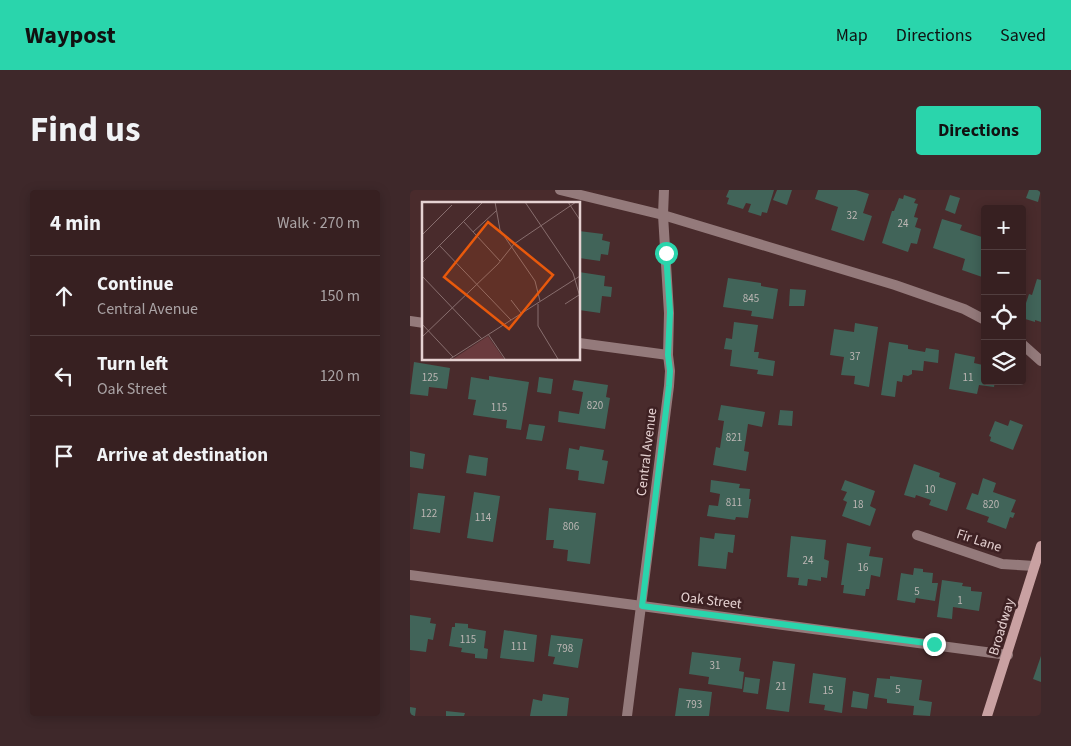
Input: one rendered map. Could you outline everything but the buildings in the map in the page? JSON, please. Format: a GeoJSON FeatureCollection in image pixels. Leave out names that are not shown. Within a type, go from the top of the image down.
{"type":"FeatureCollection","features":[{"type":"Feature","properties":{"kind":"main road","name":"Broadway"},"geometry":{"type":"LineString","coordinates":[[987,716],[1008,655],[1041,546]]}},
{"type":"Feature","properties":{"kind":"street"},"geometry":{"type":"LineString","coordinates":[[560,190],[663,216],[895,285],[964,309],[981,318]]}},
{"type":"Feature","properties":{"kind":"street","name":"Central Avenue"},"geometry":{"type":"LineString","coordinates":[[627,716],[669,386],[670,312],[663,216],[664,190]]}},
{"type":"Feature","properties":{"kind":"street"},"geometry":{"type":"LineString","coordinates":[[580,343],[668,355]]}},
{"type":"Feature","properties":{"kind":"street"},"geometry":{"type":"LineString","coordinates":[[1026,348],[1041,361]]}},
{"type":"Feature","properties":{"kind":"street","name":"Fir Lane"},"geometry":{"type":"LineString","coordinates":[[916,535],[1002,564],[1034,566]]}},
{"type":"Feature","properties":{"kind":"street","name":"Oak Street"},"geometry":{"type":"LineString","coordinates":[[410,576],[1008,655]]}},
{"type":"Feature","properties":{"kind":"route"},"geometry":{"type":"LineString","coordinates":[[666,253],[670,312],[669,386],[642,606],[934,644]]}}]}
